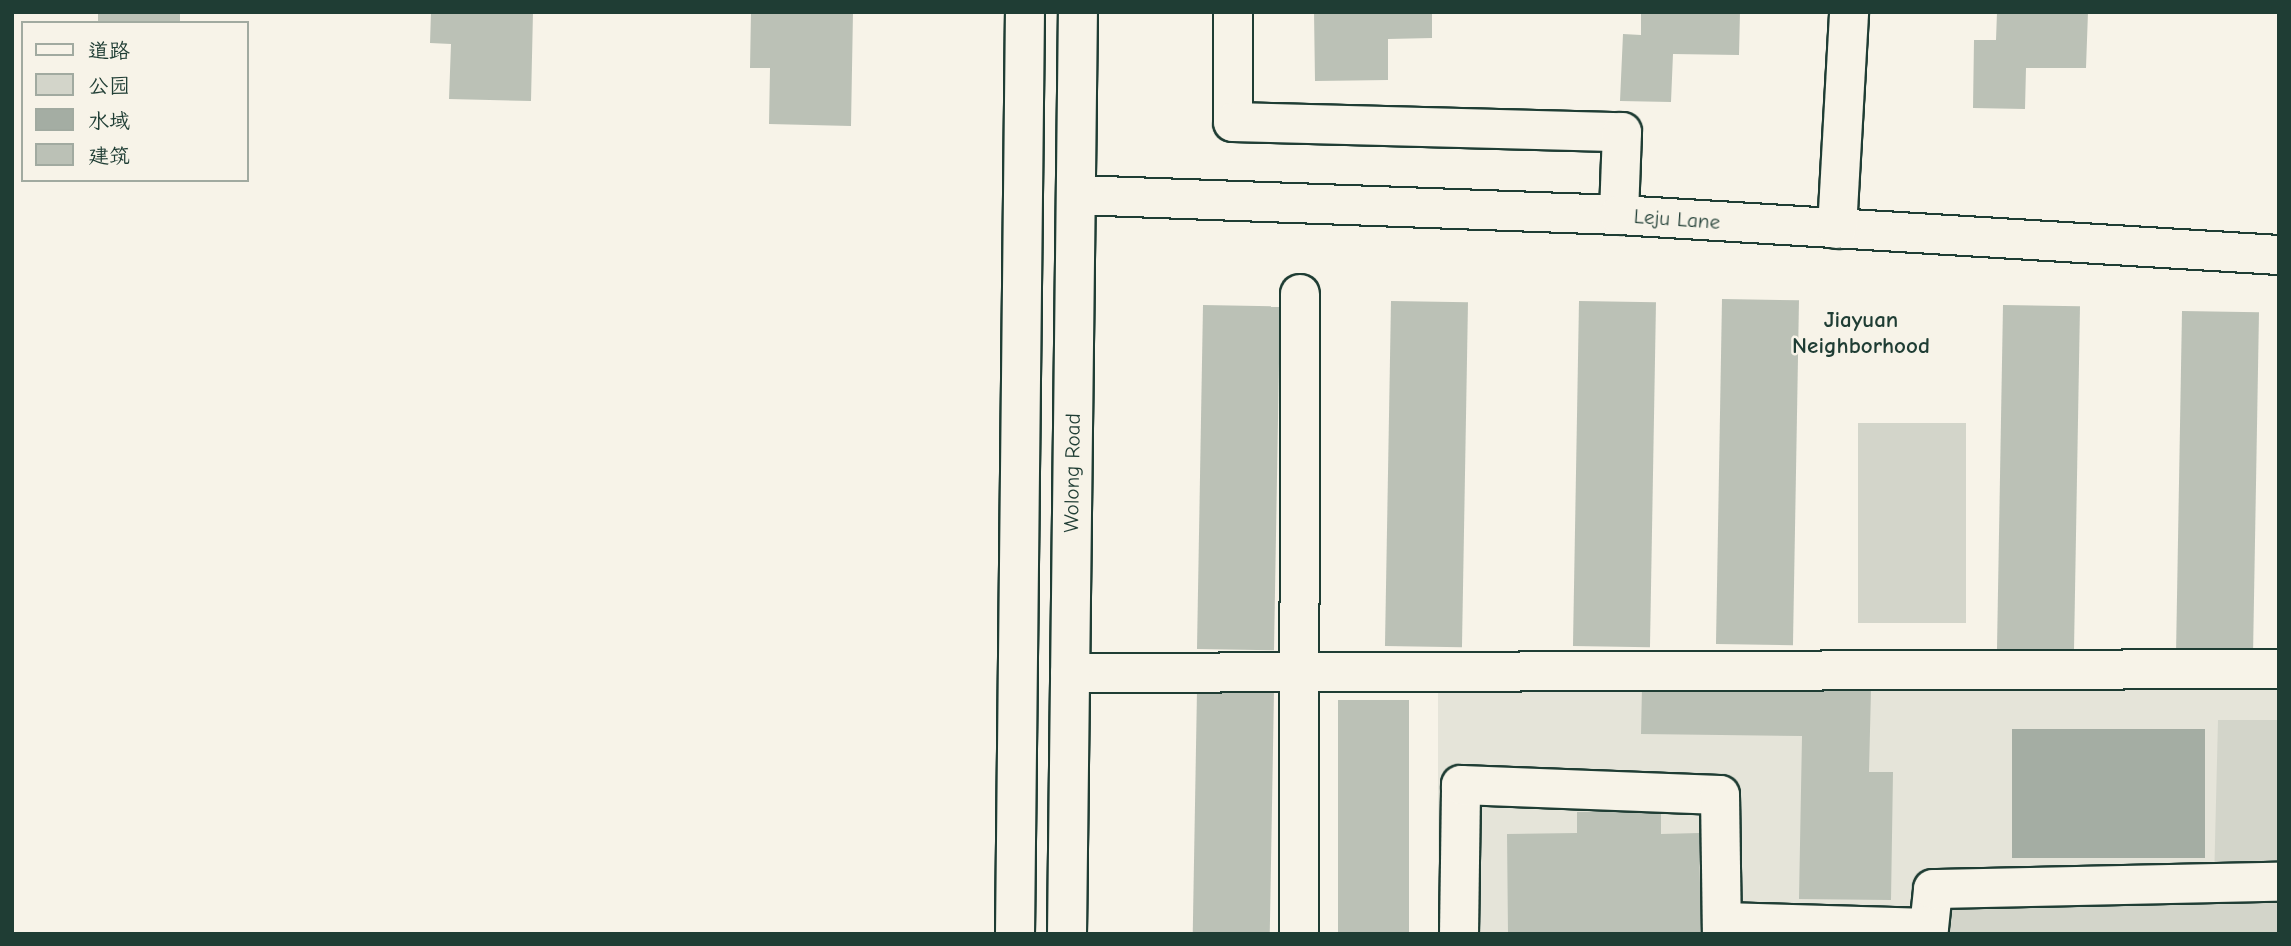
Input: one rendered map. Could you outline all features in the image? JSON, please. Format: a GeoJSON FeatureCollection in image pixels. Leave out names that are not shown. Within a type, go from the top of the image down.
{"type":"FeatureCollection","features":[{"type":"Feature","properties":{"kind":"main road"},"geometry":{"type":"LineString","coordinates":[[1015,934],[1024,12]]}},
{"type":"Feature","properties":{"kind":"main road","name":"Wolong Road"},"geometry":{"type":"LineString","coordinates":[[1067,934],[1078,12]]}},
{"type":"Feature","properties":{"kind":"main road"},"geometry":{"type":"LineString","coordinates":[[1233,12],[1233,122],[1622,132],[1619,215]]}},
{"type":"Feature","properties":{"kind":"main road"},"geometry":{"type":"LineString","coordinates":[[1837,229],[1849,12]]}},
{"type":"Feature","properties":{"kind":"main road","name":"Leju Lane"},"geometry":{"type":"LineString","coordinates":[[1076,195],[1619,215],[2279,255]]}},
{"type":"Feature","properties":{"kind":"main road"},"geometry":{"type":"LineString","coordinates":[[1299,934],[1300,294]]}},
{"type":"Feature","properties":{"kind":"main road"},"geometry":{"type":"LineString","coordinates":[[1070,673],[2279,669]]}},
{"type":"Feature","properties":{"kind":"main road"},"geometry":{"type":"LineString","coordinates":[[1459,934],[1461,785],[1720,795],[1722,928],[1929,928],[1933,889],[2279,882]]}},
{"type":"Feature","properties":{"kind":"shaded area"},"geometry":{"type":"Polygon","coordinates":[[[1438,669],[2279,669],[2279,934],[1438,934],[1438,669]]]}},
{"type":"Feature","properties":{"kind":"green space"},"geometry":{"type":"Polygon","coordinates":[[[1858,423],[1966,423],[1966,623],[1858,623],[1858,423]]]}},
{"type":"Feature","properties":{"kind":"green space"},"geometry":{"type":"Polygon","coordinates":[[[2218,720],[2279,720],[2279,934],[1722,934],[1929,928],[1933,889],[2214,883],[2218,720]]]}},
{"type":"Feature","properties":{"kind":"water"},"geometry":{"type":"Polygon","coordinates":[[[2012,729],[2205,729],[2205,858],[2012,858],[2012,729]]]}},
{"type":"Feature","properties":{"kind":"building"},"geometry":{"type":"Polygon","coordinates":[[[98,12],[180,12],[180,21],[98,21],[98,12]]]}},
{"type":"Feature","properties":{"kind":"building"},"geometry":{"type":"Polygon","coordinates":[[[431,12],[533,12],[531,101],[449,99],[451,44],[430,43],[431,12]]]}},
{"type":"Feature","properties":{"kind":"building"},"geometry":{"type":"Polygon","coordinates":[[[751,12],[853,12],[851,126],[769,124],[770,68],[750,68],[751,12]]]}},
{"type":"Feature","properties":{"kind":"building"},"geometry":{"type":"Polygon","coordinates":[[[1314,12],[1432,12],[1432,38],[1388,39],[1388,80],[1315,81],[1314,12]]]}},
{"type":"Feature","properties":{"kind":"building"},"geometry":{"type":"Polygon","coordinates":[[[1641,12],[1740,12],[1739,55],[1673,54],[1671,102],[1620,101],[1623,34],[1641,35],[1641,12]]]}},
{"type":"Feature","properties":{"kind":"building"},"geometry":{"type":"Polygon","coordinates":[[[1997,12],[2088,12],[2086,68],[2026,68],[2025,109],[1973,108],[1974,40],[1996,40],[1997,12]]]}},
{"type":"Feature","properties":{"kind":"building"},"geometry":{"type":"Polygon","coordinates":[[[1722,299],[1799,300],[1793,645],[1716,644],[1722,299]]]}},
{"type":"Feature","properties":{"kind":"building"},"geometry":{"type":"Polygon","coordinates":[[[1391,301],[1468,302],[1462,647],[1385,646],[1391,301]]]}},
{"type":"Feature","properties":{"kind":"building"},"geometry":{"type":"Polygon","coordinates":[[[1579,301],[1656,302],[1650,647],[1573,646],[1579,301]]]}},
{"type":"Feature","properties":{"kind":"building"},"geometry":{"type":"Polygon","coordinates":[[[1203,305],[1280,306],[1274,650],[1197,649],[1203,305]]]}},
{"type":"Feature","properties":{"kind":"building"},"geometry":{"type":"Polygon","coordinates":[[[2003,305],[2080,306],[2074,650],[1997,649],[2003,305]]]}},
{"type":"Feature","properties":{"kind":"building"},"geometry":{"type":"Polygon","coordinates":[[[2182,311],[2259,312],[2253,657],[2176,656],[2182,311]]]}},
{"type":"Feature","properties":{"kind":"building"},"geometry":{"type":"Polygon","coordinates":[[[1642,687],[1871,690],[1869,772],[1893,772],[1891,900],[1799,899],[1802,736],[1641,734],[1642,687]]]}},
{"type":"Feature","properties":{"kind":"building"},"geometry":{"type":"Polygon","coordinates":[[[1197,690],[1274,691],[1270,934],[1193,934],[1197,690]]]}},
{"type":"Feature","properties":{"kind":"building"},"geometry":{"type":"Polygon","coordinates":[[[1338,700],[1409,700],[1409,934],[1338,934],[1338,700]]]}},
{"type":"Feature","properties":{"kind":"building"},"geometry":{"type":"Polygon","coordinates":[[[1661,810],[1661,834],[1699,833],[1701,934],[1508,934],[1507,834],[1577,833],[1577,812],[1661,810]]]}},
{"type":"Feature","properties":{"kind":"district","name":"Jiayuan Neighborhood"},"geometry":{"type":"Point","coordinates":[1861,333]}}]}
